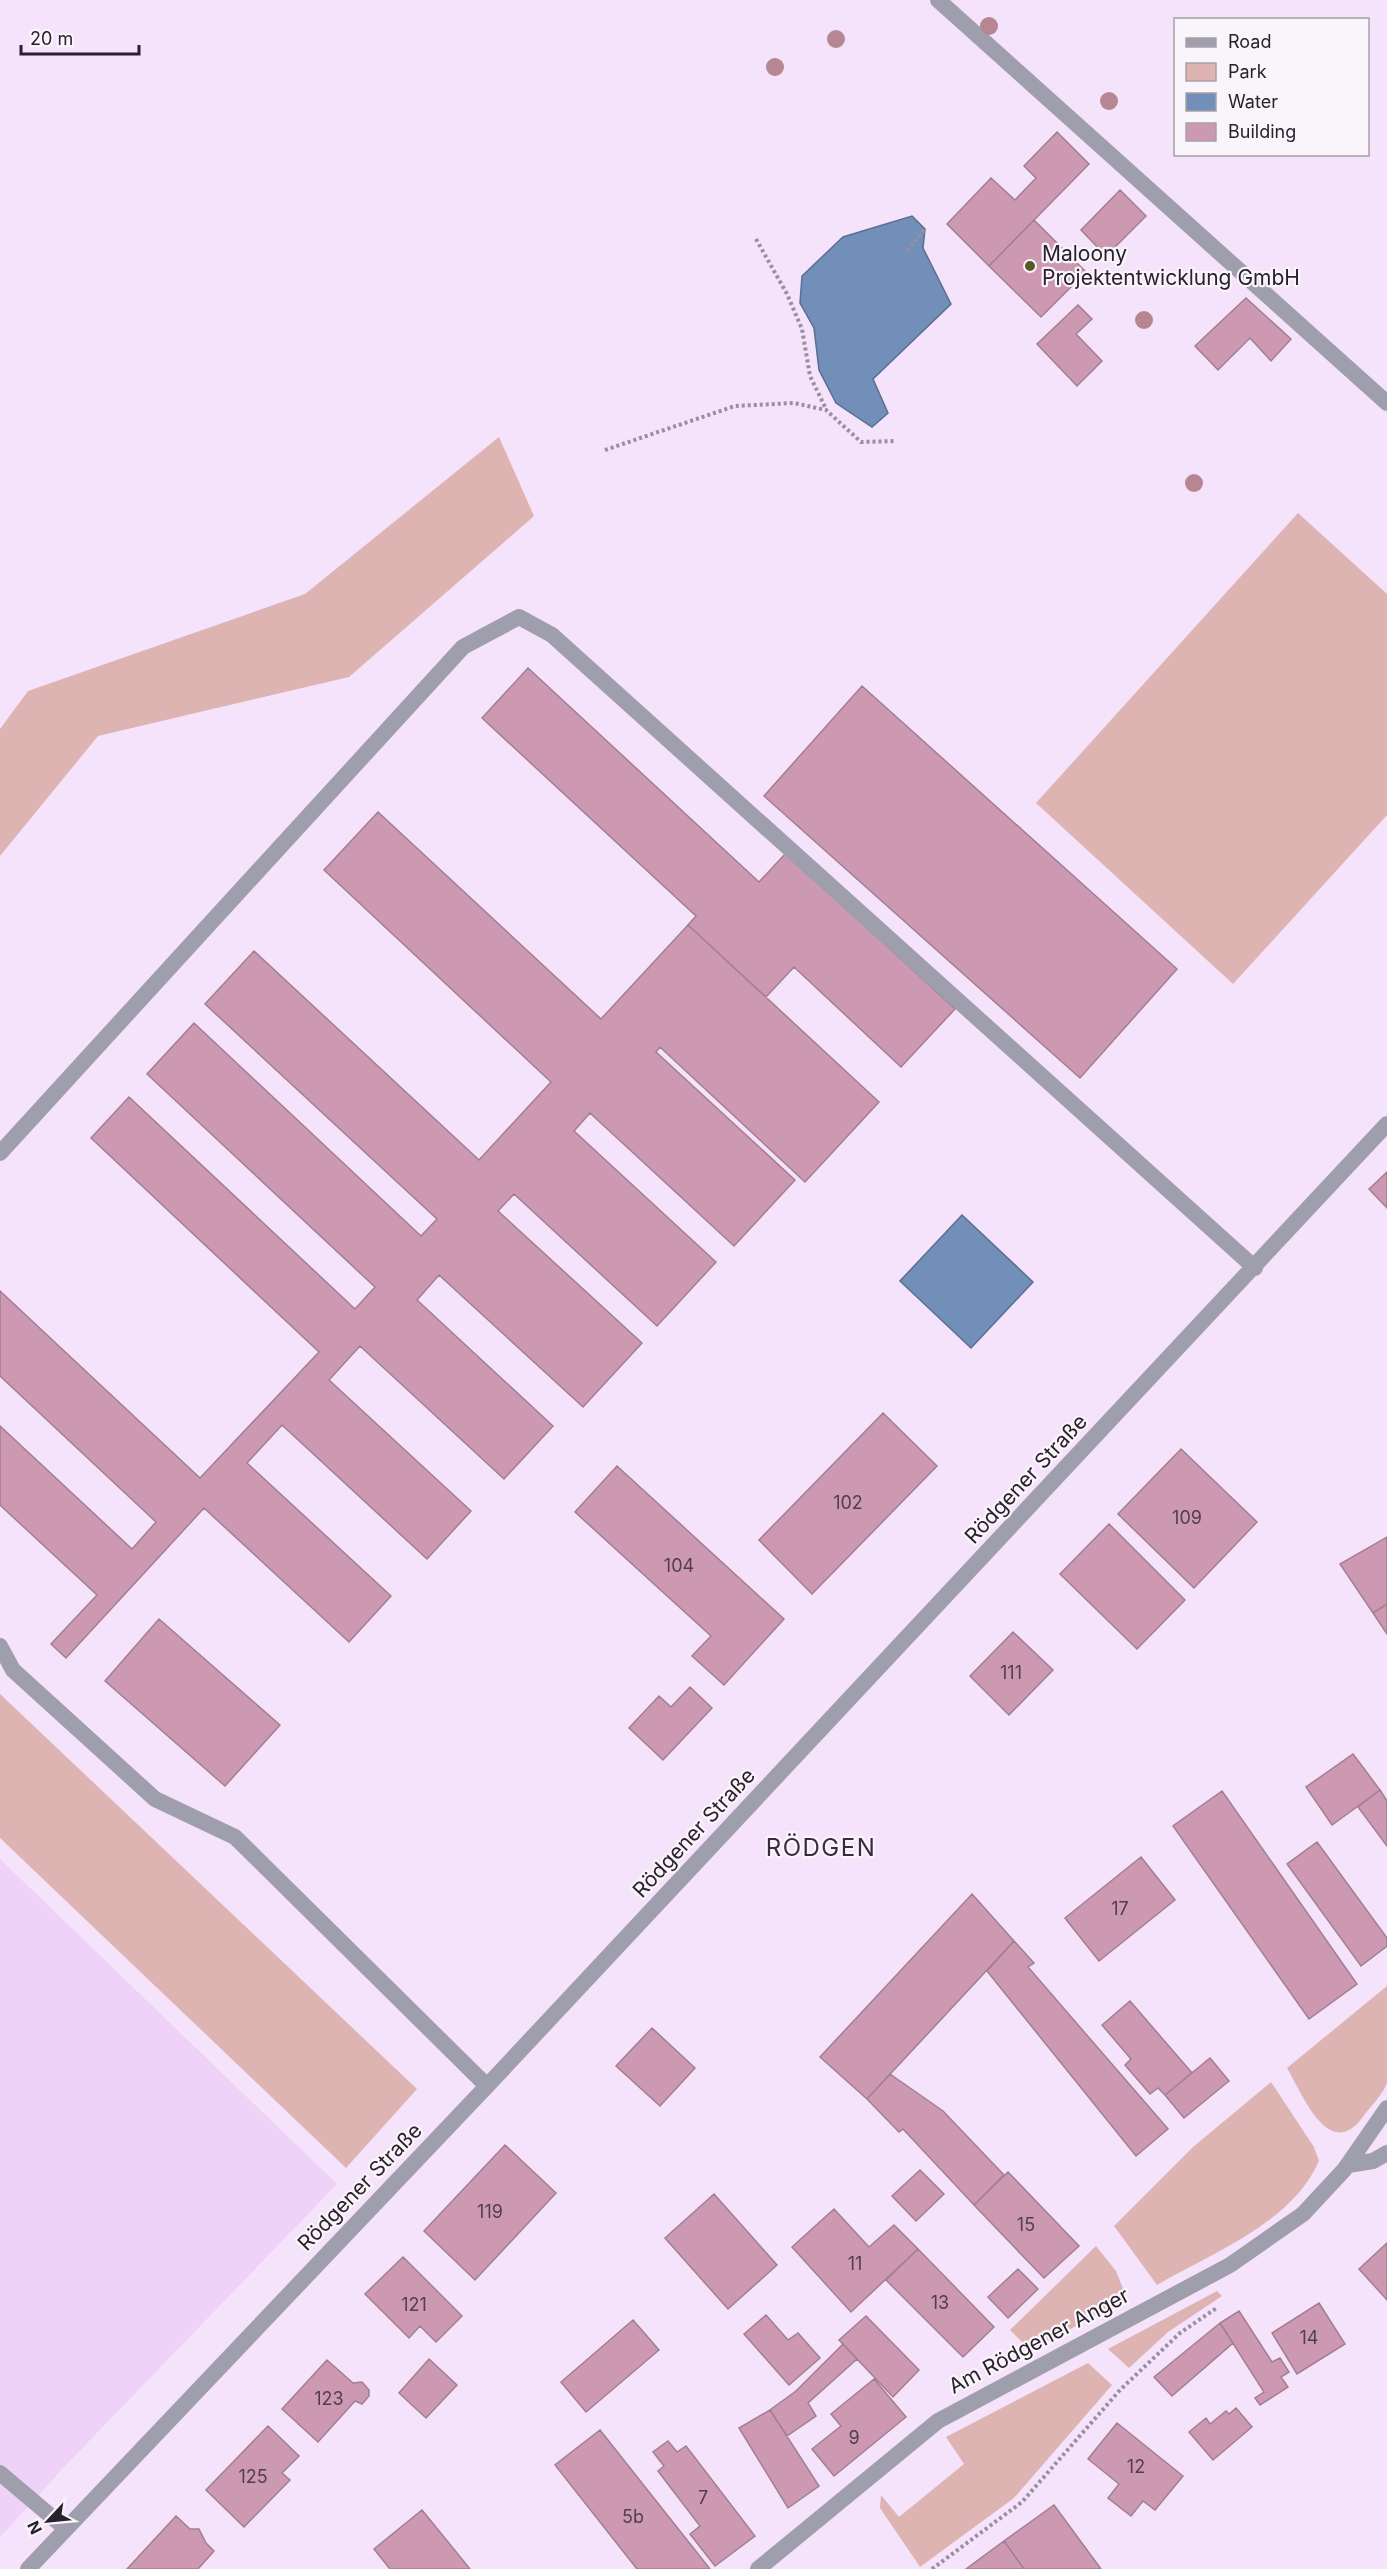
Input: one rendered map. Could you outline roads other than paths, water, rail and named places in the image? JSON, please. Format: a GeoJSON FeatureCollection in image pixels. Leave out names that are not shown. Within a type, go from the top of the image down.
{"type":"FeatureCollection","features":[{"type":"Feature","properties":{"kind":"street"},"geometry":{"type":"LineString","coordinates":[[938,0],[1387,403]]}},
{"type":"Feature","properties":{"kind":"street"},"geometry":{"type":"LineString","coordinates":[[0,1153],[463,647],[519,617],[552,635],[1255,1268]]}},
{"type":"Feature","properties":{"kind":"street","name":"Rödgener Straße"},"geometry":{"type":"LineString","coordinates":[[28,2569],[487,2086],[1255,1268],[1387,1124]]}},
{"type":"Feature","properties":{"kind":"street"},"geometry":{"type":"LineString","coordinates":[[0,1646],[13,1670],[155,1799],[235,1837],[487,2086]]}},
{"type":"Feature","properties":{"kind":"street","name":"Am Rödgener Anger"},"geometry":{"type":"LineString","coordinates":[[758,2569],[938,2421],[1230,2265],[1304,2214],[1348,2165],[1387,2108]]}},
{"type":"Feature","properties":{"kind":"street"},"geometry":{"type":"LineString","coordinates":[[1348,2165],[1373,2161],[1387,2153]]}},
{"type":"Feature","properties":{"kind":"street"},"geometry":{"type":"LineString","coordinates":[[0,2473],[65,2529]]}},
{"type":"Feature","properties":{"kind":"water"},"geometry":{"type":"Polygon","coordinates":[[[912,216],[925,229],[923,248],[951,304],[873,379],[888,413],[872,427],[836,403],[819,370],[814,328],[800,303],[802,276],[843,237],[912,216]]]}},
{"type":"Feature","properties":{"kind":"water"},"geometry":{"type":"Polygon","coordinates":[[[962,1215],[1033,1282],[971,1348],[900,1281],[962,1215]]]}},
{"type":"Feature","properties":{"kind":"place","name":"Maloony Projektentwicklung GmbH"},"geometry":{"type":"Point","coordinates":[1030,266]}},
{"type":"Feature","properties":{"kind":"district","name":"RÖDGEN"},"geometry":{"type":"Point","coordinates":[821,1848]}}]}
